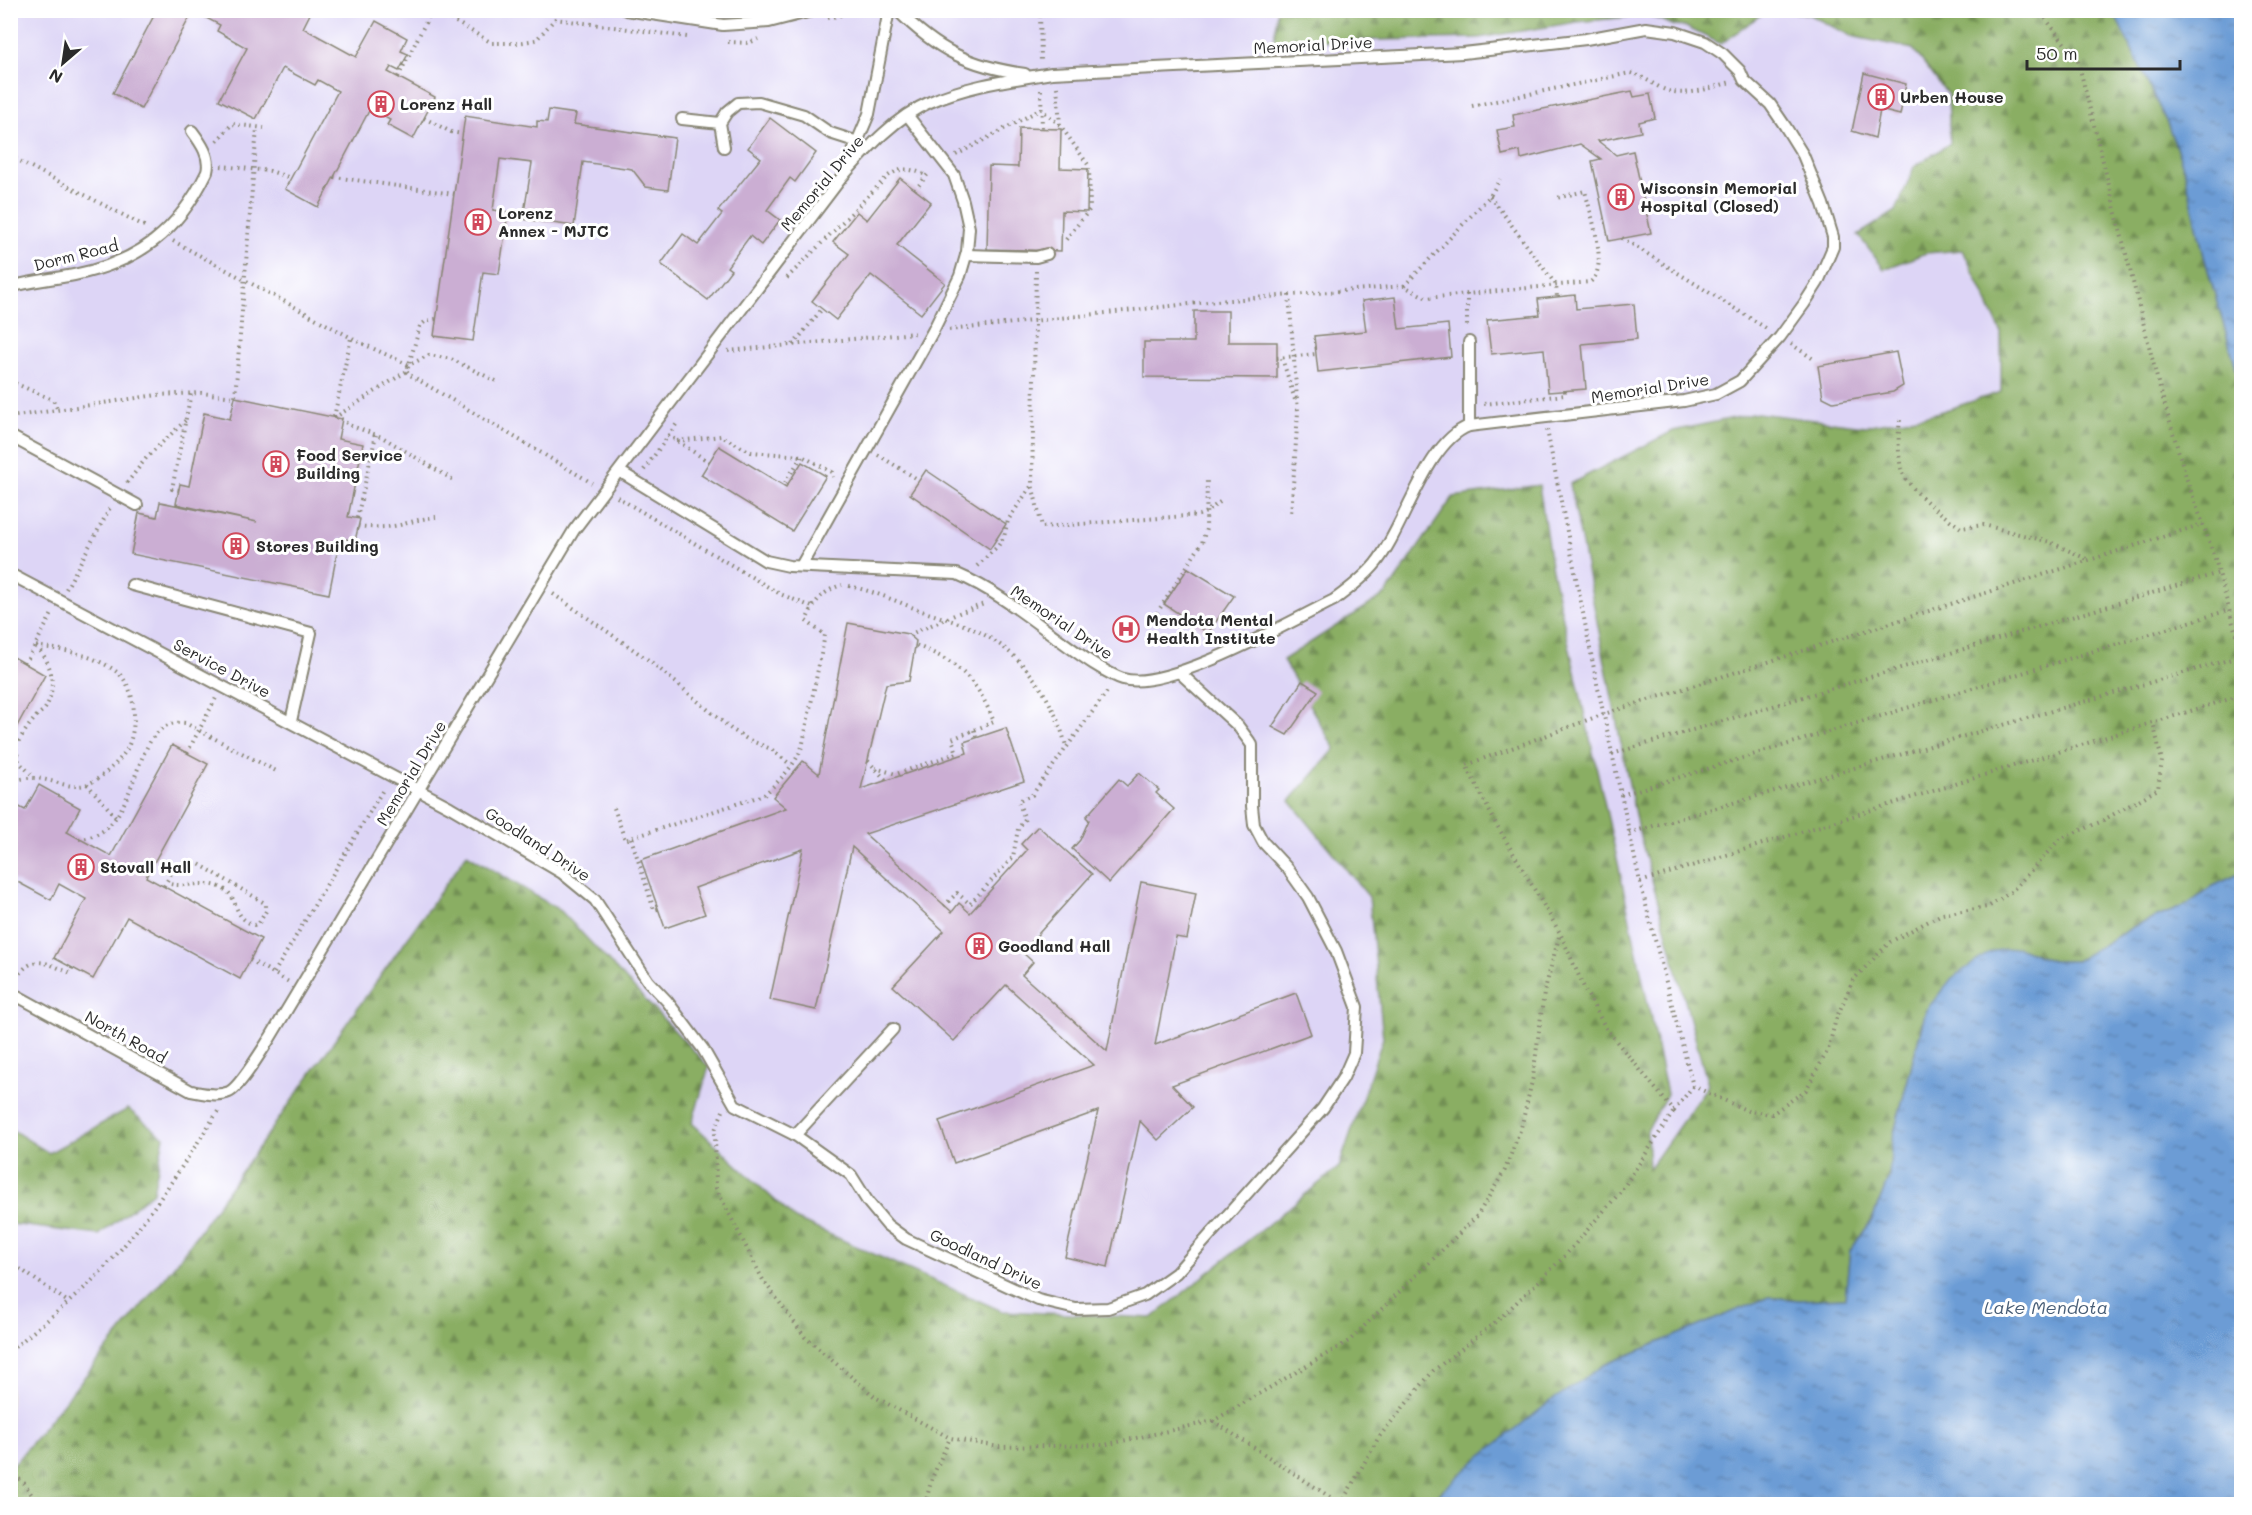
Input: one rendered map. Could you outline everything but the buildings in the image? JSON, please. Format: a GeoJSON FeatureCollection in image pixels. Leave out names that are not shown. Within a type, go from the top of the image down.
{"type":"FeatureCollection","features":[{"type":"Feature","properties":{"kind":"lane"},"geometry":{"type":"LineString","coordinates":[[626,10],[723,25],[769,22],[816,10]]}},
{"type":"Feature","properties":{"kind":"lane"},"geometry":{"type":"LineString","coordinates":[[842,177],[869,114],[889,10]]}},
{"type":"Feature","properties":{"kind":"lane"},"geometry":{"type":"LineString","coordinates":[[897,10],[918,31],[937,45],[963,59],[993,69],[1034,76]]}},
{"type":"Feature","properties":{"kind":"lane","name":"Memorial Drive"},"geometry":{"type":"LineString","coordinates":[[230,1092],[246,1074],[270,1038],[574,530],[842,177],[892,126],[928,103],[987,84],[1056,72],[1463,53],[1575,40],[1646,27],[1674,32],[1705,42],[1723,54],[1740,71],[1744,80],[1770,104],[1803,155],[1823,204],[1833,237],[1833,247],[1818,282],[1780,337],[1740,381],[1716,394],[1684,401],[1469,426],[1455,434],[1434,459],[1391,541],[1376,564],[1352,587],[1334,600],[1196,667],[1156,679],[1124,679],[1096,665],[994,594],[957,574],[789,566],[766,561],[619,471]]}},
{"type":"Feature","properties":{"kind":"lane"},"geometry":{"type":"LineString","coordinates":[[724,147],[720,123],[727,112],[738,103],[759,102],[804,115],[830,133],[858,141]]}},
{"type":"Feature","properties":{"kind":"lane"},"geometry":{"type":"LineString","coordinates":[[801,566],[933,331],[960,276],[966,255],[969,228],[954,175],[908,116]]}},
{"type":"Feature","properties":{"kind":"lane"},"geometry":{"type":"LineString","coordinates":[[682,119],[720,123]]}},
{"type":"Feature","properties":{"kind":"lane"},"geometry":{"type":"LineString","coordinates":[[192,131],[206,152],[208,166]]}},
{"type":"Feature","properties":{"kind":"lane","name":"Dorm Road"},"geometry":{"type":"LineString","coordinates":[[10,287],[76,274],[118,263],[132,256],[162,236],[185,212],[200,188],[208,166]]}},
{"type":"Feature","properties":{"kind":"lane"},"geometry":{"type":"LineString","coordinates":[[966,255],[1042,256]]}},
{"type":"Feature","properties":{"kind":"lane"},"geometry":{"type":"LineString","coordinates":[[1469,342],[1469,426]]}},
{"type":"Feature","properties":{"kind":"lane"},"geometry":{"type":"LineString","coordinates":[[10,435],[137,505]]}},
{"type":"Feature","properties":{"kind":"lane","name":"Service Drive"},"geometry":{"type":"LineString","coordinates":[[10,574],[420,790]]}},
{"type":"Feature","properties":{"kind":"lane"},"geometry":{"type":"LineString","coordinates":[[132,585],[311,633],[291,721]]}},
{"type":"Feature","properties":{"kind":"lane","name":"Goodland Drive"},"geometry":{"type":"LineString","coordinates":[[420,790],[562,873],[595,900],[648,981],[667,1001],[703,1049],[735,1105],[795,1135],[851,1175],[868,1202],[887,1225],[906,1239],[1038,1300],[1077,1309],[1108,1308],[1144,1295],[1176,1273],[1323,1108],[1343,1078],[1354,1053],[1357,1007],[1336,951],[1308,897],[1288,868],[1263,842],[1254,825],[1252,745],[1238,726],[1179,672]]}},
{"type":"Feature","properties":{"kind":"lane","name":"North Road"},"geometry":{"type":"LineString","coordinates":[[12,986],[191,1091],[210,1095],[230,1092]]}},
{"type":"Feature","properties":{"kind":"lane"},"geometry":{"type":"LineString","coordinates":[[795,1135],[893,1029]]}},
{"type":"Feature","properties":{"kind":"path"},"geometry":{"type":"LineString","coordinates":[[10,24],[18,10]]}},
{"type":"Feature","properties":{"kind":"path"},"geometry":{"type":"LineString","coordinates":[[398,77],[432,10]]}},
{"type":"Feature","properties":{"kind":"path"},"geometry":{"type":"LineString","coordinates":[[984,10],[991,14],[1024,10]]}},
{"type":"Feature","properties":{"kind":"path"},"geometry":{"type":"LineString","coordinates":[[1629,833],[2241,656],[2219,573],[2158,382],[2078,61],[2039,10]]}},
{"type":"Feature","properties":{"kind":"path"},"geometry":{"type":"LineString","coordinates":[[1056,72],[1060,125]]}},
{"type":"Feature","properties":{"kind":"path"},"geometry":{"type":"LineString","coordinates":[[1472,106],[1630,73],[1641,76],[1661,88],[1683,93],[1744,80]]}},
{"type":"Feature","properties":{"kind":"path"},"geometry":{"type":"LineString","coordinates":[[915,189],[926,175],[943,162],[1041,109],[1060,125],[1089,166],[1090,209],[1064,242]]}},
{"type":"Feature","properties":{"kind":"path"},"geometry":{"type":"LineString","coordinates":[[424,118],[451,132],[463,134]]}},
{"type":"Feature","properties":{"kind":"path"},"geometry":{"type":"LineString","coordinates":[[206,152],[232,124],[264,128]]}},
{"type":"Feature","properties":{"kind":"path"},"geometry":{"type":"LineString","coordinates":[[10,417],[157,395],[191,393],[235,397],[258,128]]}},
{"type":"Feature","properties":{"kind":"path"},"geometry":{"type":"LineString","coordinates":[[10,156],[351,338],[409,365]]}},
{"type":"Feature","properties":{"kind":"path"},"geometry":{"type":"LineString","coordinates":[[208,166],[230,165],[270,171],[291,178]]}},
{"type":"Feature","properties":{"kind":"path"},"geometry":{"type":"LineString","coordinates":[[780,285],[888,176],[897,170],[904,169],[926,175]]}},
{"type":"Feature","properties":{"kind":"path"},"geometry":{"type":"LineString","coordinates":[[334,177],[454,194]]}},
{"type":"Feature","properties":{"kind":"path"},"geometry":{"type":"LineString","coordinates":[[1404,286],[1490,196],[1500,179]]}},
{"type":"Feature","properties":{"kind":"path"},"geometry":{"type":"LineString","coordinates":[[714,345],[727,352],[1217,301],[1404,286],[1427,298],[1590,282],[1596,278],[1598,271],[1599,247],[1585,191],[1557,198]]}},
{"type":"Feature","properties":{"kind":"path"},"geometry":{"type":"LineString","coordinates":[[1490,196],[1556,285],[1557,297]]}},
{"type":"Feature","properties":{"kind":"path"},"geometry":{"type":"LineString","coordinates":[[1622,238],[1815,360]]}},
{"type":"Feature","properties":{"kind":"path"},"geometry":{"type":"LineString","coordinates":[[1042,256],[1034,320],[1032,484],[1042,527],[1206,512],[1220,502]]}},
{"type":"Feature","properties":{"kind":"path"},"geometry":{"type":"LineString","coordinates":[[1467,294],[1469,342]]}},
{"type":"Feature","properties":{"kind":"path"},"geometry":{"type":"LineString","coordinates":[[1289,296],[1298,412],[1291,515]]}},
{"type":"Feature","properties":{"kind":"path"},"geometry":{"type":"LineString","coordinates":[[793,345],[822,309]]}},
{"type":"Feature","properties":{"kind":"path"},"geometry":{"type":"LineString","coordinates":[[334,418],[407,371],[420,326],[426,321],[436,319]]}},
{"type":"Feature","properties":{"kind":"path"},"geometry":{"type":"LineString","coordinates":[[334,418],[351,338]]}},
{"type":"Feature","properties":{"kind":"path"},"geometry":{"type":"LineString","coordinates":[[727,352],[734,343]]}},
{"type":"Feature","properties":{"kind":"path"},"geometry":{"type":"LineString","coordinates":[[1298,412],[1280,358],[1316,354]]}},
{"type":"Feature","properties":{"kind":"path"},"geometry":{"type":"LineString","coordinates":[[409,365],[429,355],[451,359],[496,381]]}},
{"type":"Feature","properties":{"kind":"path"},"geometry":{"type":"LineString","coordinates":[[10,381],[53,400],[58,410]]}},
{"type":"Feature","properties":{"kind":"path"},"geometry":{"type":"LineString","coordinates":[[1470,406],[1565,395],[1565,391]]}},
{"type":"Feature","properties":{"kind":"path"},"geometry":{"type":"LineString","coordinates":[[179,490],[172,489],[191,393]]}},
{"type":"Feature","properties":{"kind":"path"},"geometry":{"type":"LineString","coordinates":[[636,482],[681,417]]}},
{"type":"Feature","properties":{"kind":"path"},"geometry":{"type":"LineString","coordinates":[[1545,417],[1629,833],[1693,1086]]}},
{"type":"Feature","properties":{"kind":"path"},"geometry":{"type":"LineString","coordinates":[[334,418],[340,418],[349,425],[376,435],[455,481]]}},
{"type":"Feature","properties":{"kind":"path"},"geometry":{"type":"LineString","coordinates":[[25,664],[118,494],[147,457],[186,420]]}},
{"type":"Feature","properties":{"kind":"path"},"geometry":{"type":"LineString","coordinates":[[1900,420],[1901,470],[1923,500],[1961,528],[1984,525],[2050,542],[2089,560]]}},
{"type":"Feature","properties":{"kind":"path"},"geometry":{"type":"LineString","coordinates":[[357,518],[376,435]]}},
{"type":"Feature","properties":{"kind":"path"},"geometry":{"type":"LineString","coordinates":[[668,435],[710,462]]}},
{"type":"Feature","properties":{"kind":"path"},"geometry":{"type":"LineString","coordinates":[[677,441],[721,436],[751,452],[802,456],[832,472],[839,498]]}},
{"type":"Feature","properties":{"kind":"path"},"geometry":{"type":"LineString","coordinates":[[1296,439],[1304,439]]}},
{"type":"Feature","properties":{"kind":"path"},"geometry":{"type":"LineString","coordinates":[[867,448],[920,480]]}},
{"type":"Feature","properties":{"kind":"path"},"geometry":{"type":"LineString","coordinates":[[785,483],[802,456]]}},
{"type":"Feature","properties":{"kind":"path"},"geometry":{"type":"LineString","coordinates":[[1157,613],[1202,543],[1206,529],[1207,478]]}},
{"type":"Feature","properties":{"kind":"path"},"geometry":{"type":"LineString","coordinates":[[962,577],[985,561],[998,546],[1004,537],[1008,520],[1032,484]]}},
{"type":"Feature","properties":{"kind":"path"},"geometry":{"type":"LineString","coordinates":[[358,526],[388,527],[406,524],[420,518],[436,517]]}},
{"type":"Feature","properties":{"kind":"path"},"geometry":{"type":"LineString","coordinates":[[1674,1111],[1607,1030],[1586,992],[1560,933],[1495,822],[1466,765],[1604,714],[2203,524]]}},
{"type":"Feature","properties":{"kind":"path"},"geometry":{"type":"LineString","coordinates":[[1612,754],[2219,573]]}},
{"type":"Feature","properties":{"kind":"path"},"geometry":{"type":"LineString","coordinates":[[540,585],[650,661],[731,729],[771,749],[791,765]]}},
{"type":"Feature","properties":{"kind":"path"},"geometry":{"type":"LineString","coordinates":[[614,808],[625,840],[764,795],[800,754],[825,635],[806,621],[821,594],[844,585],[970,628],[995,642],[1026,669],[1042,689],[1056,715],[1066,746]]}},
{"type":"Feature","properties":{"kind":"path"},"geometry":{"type":"LineString","coordinates":[[911,637],[913,633],[983,604],[994,594]]}},
{"type":"Feature","properties":{"kind":"path"},"geometry":{"type":"LineString","coordinates":[[1621,795],[2229,610]]}},
{"type":"Feature","properties":{"kind":"path"},"geometry":{"type":"LineString","coordinates":[[875,768],[896,774],[957,753],[952,739],[994,722],[981,693],[972,680],[942,656],[915,645]]}},
{"type":"Feature","properties":{"kind":"path"},"geometry":{"type":"LineString","coordinates":[[10,757],[36,716],[46,708],[49,698],[52,677],[49,663],[35,646]]}},
{"type":"Feature","properties":{"kind":"path"},"geometry":{"type":"LineString","coordinates":[[10,783],[20,778],[34,777],[58,783],[87,784],[98,779],[127,750],[134,725],[132,696],[127,682],[107,666],[85,655],[35,646]]}},
{"type":"Feature","properties":{"kind":"path"},"geometry":{"type":"LineString","coordinates":[[944,906],[957,893],[970,904],[1013,857],[1018,828],[1025,819],[1018,801],[1032,795],[1119,677]]}},
{"type":"Feature","properties":{"kind":"path"},"geometry":{"type":"LineString","coordinates":[[187,753],[223,685]]}},
{"type":"Feature","properties":{"kind":"path"},"geometry":{"type":"LineString","coordinates":[[1640,882],[2241,695]]}},
{"type":"Feature","properties":{"kind":"path"},"geometry":{"type":"LineString","coordinates":[[79,839],[91,839],[98,836],[111,825],[129,796],[145,750],[158,731],[177,722],[200,730],[276,771]]}},
{"type":"Feature","properties":{"kind":"path"},"geometry":{"type":"LineString","coordinates":[[1693,1086],[1748,1111],[1772,1114],[1806,1089],[1828,1050],[1836,1019],[1853,980],[1890,942],[1942,914],[1988,907],[2012,891],[2060,839],[2100,822],[2158,789],[2162,761],[2153,722]]}},
{"type":"Feature","properties":{"kind":"path"},"geometry":{"type":"LineString","coordinates":[[974,730],[976,737]]}},
{"type":"Feature","properties":{"kind":"path"},"geometry":{"type":"LineString","coordinates":[[16,747],[19,762],[34,777]]}},
{"type":"Feature","properties":{"kind":"path"},"geometry":{"type":"LineString","coordinates":[[868,761],[886,780]]}},
{"type":"Feature","properties":{"kind":"path"},"geometry":{"type":"LineString","coordinates":[[274,973],[392,775]]}},
{"type":"Feature","properties":{"kind":"path"},"geometry":{"type":"LineString","coordinates":[[87,784],[116,818]]}},
{"type":"Feature","properties":{"kind":"path"},"geometry":{"type":"LineString","coordinates":[[631,838],[654,910],[658,909]]}},
{"type":"Feature","properties":{"kind":"path"},"geometry":{"type":"LineString","coordinates":[[180,863],[200,864],[264,902],[266,911],[259,923],[254,925],[243,920],[238,914],[232,897],[219,887],[166,885],[180,863]]}},
{"type":"Feature","properties":{"kind":"path"},"geometry":{"type":"LineString","coordinates":[[10,898],[19,882]]}},
{"type":"Feature","properties":{"kind":"path"},"geometry":{"type":"LineString","coordinates":[[250,960],[300,988]]}},
{"type":"Feature","properties":{"kind":"path"},"geometry":{"type":"LineString","coordinates":[[12,986],[24,968],[34,962],[44,962],[70,973],[72,968]]}},
{"type":"Feature","properties":{"kind":"path"},"geometry":{"type":"LineString","coordinates":[[1213,1421],[1341,1504],[1379,1437],[1433,1371],[1498,1320],[1563,1258],[1621,1191],[1693,1086]]}},
{"type":"Feature","properties":{"kind":"path"},"geometry":{"type":"LineString","coordinates":[[10,1351],[68,1302],[107,1265],[165,1193],[230,1092]]}},
{"type":"Feature","properties":{"kind":"path"},"geometry":{"type":"LineString","coordinates":[[10,1262],[68,1302]]}},
{"type":"Feature","properties":{"kind":"path"},"geometry":{"type":"LineString","coordinates":[[925,1504],[932,1478],[950,1438]]}},
{"type":"Feature","properties":{"kind":"path"},"geometry":{"type":"LineString","coordinates":[[10,1471],[24,1483],[38,1504]]}},
{"type":"Feature","properties":{"kind":"shaded area","name":"Mendota Mental Health Institute"},"geometry":{"type":"Polygon","coordinates":[[[10,11],[2113,11],[2241,385],[2241,873],[2213,886],[1444,1489],[1431,1504],[11,1504],[10,11]]]}},
{"type":"Feature","properties":{"kind":"green space"},"geometry":{"type":"Polygon","coordinates":[[[1277,11],[1766,11],[1721,44],[1686,27],[1675,26],[1648,15],[1577,22],[1479,38],[1274,42],[1277,11]]]}},
{"type":"Feature","properties":{"kind":"green space"},"geometry":{"type":"Polygon","coordinates":[[[1781,11],[2113,11],[2168,125],[2185,172],[2204,256],[2241,385],[2241,873],[2213,886],[2187,905],[2133,927],[2076,961],[2052,961],[2017,947],[1926,1010],[1892,1140],[1889,1177],[1872,1220],[1850,1251],[1845,1298],[1799,1300],[1769,1297],[1604,1365],[1444,1489],[1431,1504],[11,1504],[11,1468],[180,1258],[467,854],[561,911],[709,1067],[692,1123],[795,1219],[1002,1311],[1152,1318],[1339,1167],[1383,1038],[1369,897],[1290,801],[1335,749],[1283,660],[1386,594],[1453,497],[1539,485],[1551,565],[1667,1094],[1647,1131],[1649,1169],[1708,1085],[1637,825],[1570,484],[1673,431],[1757,413],[1865,426],[1933,414],[2001,392],[2001,332],[1963,250],[1926,253],[1884,269],[1858,235],[1896,211],[1914,167],[1950,143],[1948,95],[1913,49],[1851,36],[1808,14],[1781,11]]]}},
{"type":"Feature","properties":{"kind":"green space"},"geometry":{"type":"Polygon","coordinates":[[[128,1109],[164,1137],[153,1192],[99,1235],[11,1224],[11,1129],[49,1153],[128,1109]]]}},
{"type":"Feature","properties":{"kind":"water"},"geometry":{"type":"Polygon","coordinates":[[[2113,11],[2241,11],[2241,385],[2204,256],[2185,172],[2168,125],[2113,11]]]}},
{"type":"Feature","properties":{"kind":"water","name":"Lake Mendota"},"geometry":{"type":"Polygon","coordinates":[[[2241,873],[2241,1504],[1431,1504],[1444,1489],[1482,1455],[1551,1401],[1604,1365],[1769,1297],[1799,1300],[1845,1298],[1850,1251],[1872,1220],[1889,1177],[1892,1141],[1926,1010],[1952,978],[1990,952],[2017,947],[2052,961],[2076,961],[2133,927],[2187,905],[2213,886],[2241,873]]]}},
{"type":"Feature","properties":{"kind":"place","name":"Urben House"},"geometry":{"type":"Point","coordinates":[1881,97]}},
{"type":"Feature","properties":{"kind":"place","name":"Lorenz Hall"},"geometry":{"type":"Point","coordinates":[381,104]}},
{"type":"Feature","properties":{"kind":"place","name":"Wisconsin Memorial Hospital (Closed)"},"geometry":{"type":"Point","coordinates":[1621,197]}},
{"type":"Feature","properties":{"kind":"place","name":"Lorenz Annex - MJTC"},"geometry":{"type":"Point","coordinates":[478,222]}},
{"type":"Feature","properties":{"kind":"place","name":"Food Service Building"},"geometry":{"type":"Point","coordinates":[276,464]}},
{"type":"Feature","properties":{"kind":"place","name":"Stores Building"},"geometry":{"type":"Point","coordinates":[236,546]}},
{"type":"Feature","properties":{"kind":"place","name":"Mendota Mental Health Institute"},"geometry":{"type":"Point","coordinates":[1126,629]}},
{"type":"Feature","properties":{"kind":"place","name":"Stovall Hall"},"geometry":{"type":"Point","coordinates":[81,867]}},
{"type":"Feature","properties":{"kind":"place","name":"Goodland Hall"},"geometry":{"type":"Point","coordinates":[979,946]}}]}
